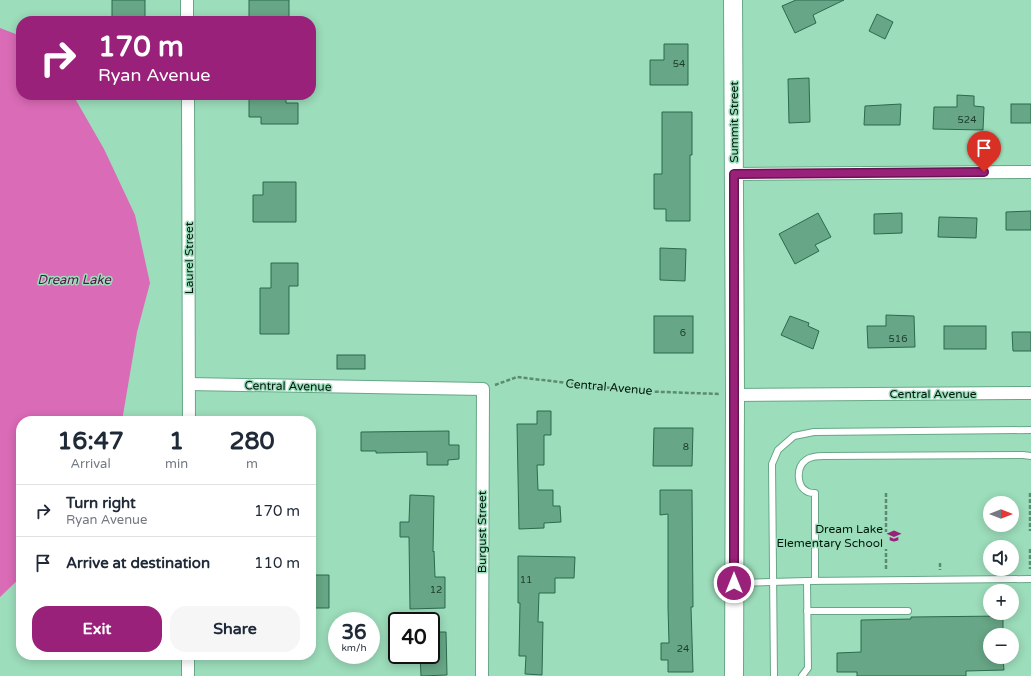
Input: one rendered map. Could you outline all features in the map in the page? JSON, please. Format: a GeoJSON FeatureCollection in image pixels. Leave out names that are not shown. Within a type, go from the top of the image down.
{"type":"FeatureCollection","features":[{"type":"Feature","properties":{"kind":"street"},"geometry":{"type":"LineString","coordinates":[[187,0],[187,16]]}},
{"type":"Feature","properties":{"kind":"street","name":"Summit Street"},"geometry":{"type":"LineString","coordinates":[[733,0],[735,395],[734,676]]}},
{"type":"Feature","properties":{"kind":"street","name":"Laurel Street"},"geometry":{"type":"LineString","coordinates":[[188,100],[189,416]]}},
{"type":"Feature","properties":{"kind":"street"},"geometry":{"type":"LineString","coordinates":[[734,174],[1031,172]]}},
{"type":"Feature","properties":{"kind":"street","name":"Central Avenue"},"geometry":{"type":"LineString","coordinates":[[190,384],[483,389]]}},
{"type":"Feature","properties":{"kind":"street","name":"Burgust Street"},"geometry":{"type":"LineString","coordinates":[[482,676],[483,389]]}},
{"type":"Feature","properties":{"kind":"street","name":"Central Avenue"},"geometry":{"type":"LineString","coordinates":[[735,395],[1031,393]]}},
{"type":"Feature","properties":{"kind":"street"},"geometry":{"type":"LineString","coordinates":[[188,660],[188,676]]}},
{"type":"Feature","properties":{"kind":"lane"},"geometry":{"type":"LineString","coordinates":[[774,676],[772,464],[778,450],[794,436],[814,432],[1031,430]]}},
{"type":"Feature","properties":{"kind":"lane"},"geometry":{"type":"LineString","coordinates":[[815,581],[815,494],[802,488],[798,473],[800,466],[806,460],[814,456],[1031,456]]}},
{"type":"Feature","properties":{"kind":"lane"},"geometry":{"type":"LineString","coordinates":[[734,583],[1031,579]]}},
{"type":"Feature","properties":{"kind":"lane"},"geometry":{"type":"LineString","coordinates":[[802,676],[808,668],[807,581]]}},
{"type":"Feature","properties":{"kind":"lane"},"geometry":{"type":"LineString","coordinates":[[807,611],[908,611]]}},
{"type":"Feature","properties":{"kind":"path","name":"Central Avenue"},"geometry":{"type":"LineString","coordinates":[[483,389],[517,377],[636,391],[735,395]]}},
{"type":"Feature","properties":{"kind":"path"},"geometry":{"type":"LineString","coordinates":[[1030,493],[1030,531]]}},
{"type":"Feature","properties":{"kind":"path"},"geometry":{"type":"LineString","coordinates":[[886,494],[886,532]]}},
{"type":"Feature","properties":{"kind":"path"},"geometry":{"type":"LineString","coordinates":[[886,549],[886,570]]}},
{"type":"Feature","properties":{"kind":"path"},"geometry":{"type":"LineString","coordinates":[[1030,549],[1030,570]]}},
{"type":"Feature","properties":{"kind":"path"},"geometry":{"type":"LineString","coordinates":[[940,563],[940,570]]}},
{"type":"Feature","properties":{"kind":"water","name":"Dream Lake"},"geometry":{"type":"Polygon","coordinates":[[[0,28],[16,34],[16,100],[76,100],[104,149],[135,215],[150,283],[137,332],[123,416],[16,416],[16,582],[0,597],[0,28]]]}},
{"type":"Feature","properties":{"kind":"building"},"geometry":{"type":"Polygon","coordinates":[[[112,0],[145,0],[145,16],[112,16],[112,0]]]}},
{"type":"Feature","properties":{"kind":"building"},"geometry":{"type":"Polygon","coordinates":[[[249,0],[289,0],[289,16],[249,16],[249,0]]]}},
{"type":"Feature","properties":{"kind":"building"},"geometry":{"type":"Polygon","coordinates":[[[796,0],[844,0],[813,15],[816,23],[795,33],[782,6],[796,0]]]}},
{"type":"Feature","properties":{"kind":"building"},"geometry":{"type":"Polygon","coordinates":[[[877,14],[893,22],[885,39],[869,31],[877,14]]]}},
{"type":"Feature","properties":{"kind":"building"},"geometry":{"type":"Polygon","coordinates":[[[664,44],[688,44],[688,85],[650,85],[650,60],[664,60],[664,44]]]}},
{"type":"Feature","properties":{"kind":"building"},"geometry":{"type":"Polygon","coordinates":[[[809,78],[810,122],[789,123],[788,79],[809,78]]]}},
{"type":"Feature","properties":{"kind":"building"},"geometry":{"type":"Polygon","coordinates":[[[957,95],[974,96],[974,106],[984,107],[983,130],[933,129],[934,107],[957,107],[957,95]]]}},
{"type":"Feature","properties":{"kind":"building"},"geometry":{"type":"Polygon","coordinates":[[[249,100],[286,100],[286,103],[298,103],[298,124],[261,124],[261,117],[249,117],[249,100]]]}},
{"type":"Feature","properties":{"kind":"building"},"geometry":{"type":"Polygon","coordinates":[[[901,104],[900,125],[864,125],[865,106],[901,104]]]}},
{"type":"Feature","properties":{"kind":"building"},"geometry":{"type":"Polygon","coordinates":[[[1011,104],[1031,104],[1031,123],[1011,123],[1011,104]]]}},
{"type":"Feature","properties":{"kind":"building"},"geometry":{"type":"Polygon","coordinates":[[[662,112],[692,112],[692,155],[690,155],[690,221],[666,221],[666,209],[654,209],[654,174],[662,174],[662,112]]]}},
{"type":"Feature","properties":{"kind":"building"},"geometry":{"type":"Polygon","coordinates":[[[263,182],[296,182],[296,222],[253,222],[253,195],[263,195],[263,182]]]}},
{"type":"Feature","properties":{"kind":"building"},"geometry":{"type":"Polygon","coordinates":[[[1031,211],[1031,230],[1006,230],[1006,212],[1031,211]]]}},
{"type":"Feature","properties":{"kind":"building"},"geometry":{"type":"Polygon","coordinates":[[[818,213],[831,237],[815,245],[819,251],[795,264],[779,234],[818,213]]]}},
{"type":"Feature","properties":{"kind":"building"},"geometry":{"type":"Polygon","coordinates":[[[902,213],[902,233],[874,234],[874,214],[902,213]]]}},
{"type":"Feature","properties":{"kind":"building"},"geometry":{"type":"Polygon","coordinates":[[[939,217],[977,218],[976,238],[938,237],[939,217]]]}},
{"type":"Feature","properties":{"kind":"building"},"geometry":{"type":"Polygon","coordinates":[[[660,248],[686,249],[685,281],[660,280],[660,248]]]}},
{"type":"Feature","properties":{"kind":"building"},"geometry":{"type":"Polygon","coordinates":[[[271,263],[298,263],[298,286],[289,286],[289,334],[260,334],[260,288],[271,288],[271,263]]]}},
{"type":"Feature","properties":{"kind":"building"},"geometry":{"type":"Polygon","coordinates":[[[886,315],[914,316],[915,347],[868,348],[867,326],[886,326],[886,315]]]}},
{"type":"Feature","properties":{"kind":"building"},"geometry":{"type":"Polygon","coordinates":[[[654,316],[693,316],[693,353],[654,353],[654,316]]]}},
{"type":"Feature","properties":{"kind":"building"},"geometry":{"type":"Polygon","coordinates":[[[790,316],[809,323],[808,326],[819,331],[813,349],[781,335],[790,316]]]}},
{"type":"Feature","properties":{"kind":"building"},"geometry":{"type":"Polygon","coordinates":[[[944,326],[986,326],[986,349],[944,349],[944,326]]]}},
{"type":"Feature","properties":{"kind":"building"},"geometry":{"type":"Polygon","coordinates":[[[1012,332],[1031,332],[1031,351],[1013,351],[1012,332]]]}},
{"type":"Feature","properties":{"kind":"building"},"geometry":{"type":"Polygon","coordinates":[[[337,355],[365,355],[365,369],[337,369],[337,355]]]}},
{"type":"Feature","properties":{"kind":"building"},"geometry":{"type":"Polygon","coordinates":[[[537,411],[551,411],[551,435],[544,435],[544,465],[537,465],[538,490],[553,490],[553,506],[560,506],[561,522],[544,523],[544,528],[519,529],[517,424],[537,424],[537,411]]]}},
{"type":"Feature","properties":{"kind":"building"},"geometry":{"type":"Polygon","coordinates":[[[654,428],[693,428],[692,466],[653,466],[654,428]]]}},
{"type":"Feature","properties":{"kind":"building"},"geometry":{"type":"Polygon","coordinates":[[[449,431],[449,445],[459,445],[459,459],[448,460],[448,465],[427,465],[427,452],[376,453],[376,451],[361,451],[361,432],[449,431]]]}},
{"type":"Feature","properties":{"kind":"building"},"geometry":{"type":"Polygon","coordinates":[[[660,490],[692,490],[693,607],[691,607],[693,672],[668,672],[668,660],[661,660],[661,643],[669,643],[668,514],[660,515],[660,490]]]}},
{"type":"Feature","properties":{"kind":"building"},"geometry":{"type":"Polygon","coordinates":[[[410,495],[434,496],[433,552],[434,551],[435,577],[445,577],[445,608],[410,609],[409,537],[400,537],[400,522],[409,522],[410,495]]]}},
{"type":"Feature","properties":{"kind":"building"},"geometry":{"type":"Polygon","coordinates":[[[518,556],[575,557],[574,578],[555,578],[555,593],[539,593],[538,622],[543,622],[542,675],[525,674],[526,656],[519,656],[520,603],[518,603],[518,556]]]}},
{"type":"Feature","properties":{"kind":"building"},"geometry":{"type":"Polygon","coordinates":[[[316,575],[329,575],[329,608],[316,608],[316,575]]]}},
{"type":"Feature","properties":{"kind":"building"},"geometry":{"type":"Polygon","coordinates":[[[983,616],[983,620],[1003,620],[1003,628],[983,628],[983,664],[1004,664],[1004,670],[966,671],[966,676],[857,676],[857,672],[837,672],[837,653],[861,652],[861,620],[911,619],[911,617],[983,616]]]}},
{"type":"Feature","properties":{"kind":"building"},"geometry":{"type":"Polygon","coordinates":[[[440,632],[446,632],[447,675],[421,676],[420,664],[440,664],[440,632]]]}},
{"type":"Feature","properties":{"kind":"place","name":"Dream Lake Elementary School"},"geometry":{"type":"Point","coordinates":[894,536]}},
{"type":"Feature","properties":{"kind":"route"},"geometry":{"type":"LineString","coordinates":[[734,583],[734,174],[984,172]]}}]}
